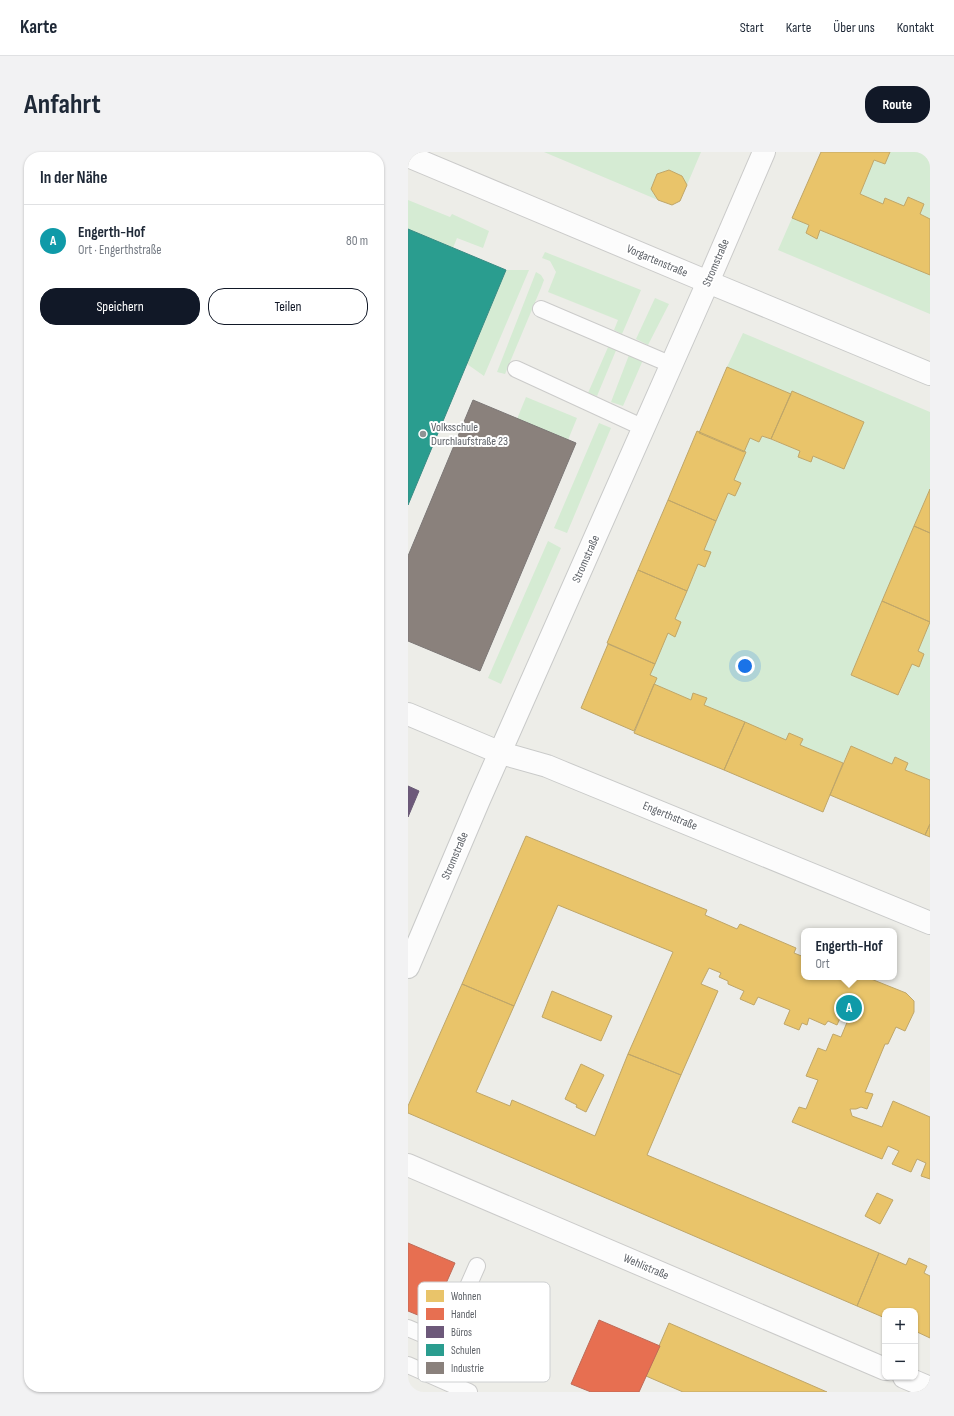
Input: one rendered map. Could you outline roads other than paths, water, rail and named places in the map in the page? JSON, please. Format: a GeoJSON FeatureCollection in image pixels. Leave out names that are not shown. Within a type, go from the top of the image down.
{"type":"FeatureCollection","features":[{"type":"Feature","properties":{"kind":"street","name":"Stromstraße"},"geometry":{"type":"LineString","coordinates":[[408,967],[479,800],[672,365],[764,152]]}},
{"type":"Feature","properties":{"kind":"street","name":"Vorgartenstraße"},"geometry":{"type":"LineString","coordinates":[[408,156],[930,374]]}},
{"type":"Feature","properties":{"kind":"street","name":"Engerthstraße"},"geometry":{"type":"LineString","coordinates":[[408,714],[501,753],[553,768],[930,923]]}},
{"type":"Feature","properties":{"kind":"street","name":"Wehlistraße"},"geometry":{"type":"LineString","coordinates":[[408,1165],[882,1368]]}},
{"type":"Feature","properties":{"kind":"street"},"geometry":{"type":"LineString","coordinates":[[911,1380],[930,1388]]}},
{"type":"Feature","properties":{"kind":"lane"},"geometry":{"type":"LineString","coordinates":[[541,309],[672,365]]}},
{"type":"Feature","properties":{"kind":"lane"},"geometry":{"type":"LineString","coordinates":[[516,369],[644,428]]}},
{"type":"Feature","properties":{"kind":"lane"},"geometry":{"type":"LineString","coordinates":[[470,1282],[477,1266]]}},
{"type":"Feature","properties":{"kind":"lane"},"geometry":{"type":"LineString","coordinates":[[408,1328],[418,1332]]}},
{"type":"Feature","properties":{"kind":"lane"},"geometry":{"type":"LineString","coordinates":[[408,1365],[418,1369]]}},
{"type":"Feature","properties":{"kind":"lane"},"geometry":{"type":"LineString","coordinates":[[449,1383],[469,1392]]}},
{"type":"Feature","properties":{"kind":"place","name":"Volksschule Durchlaufstraße 23"},"geometry":{"type":"Point","coordinates":[423,434]}},
{"type":"Feature","properties":{"kind":"place","name":"Engerth-Hof"},"geometry":{"type":"Point","coordinates":[849,1008]}}]}
